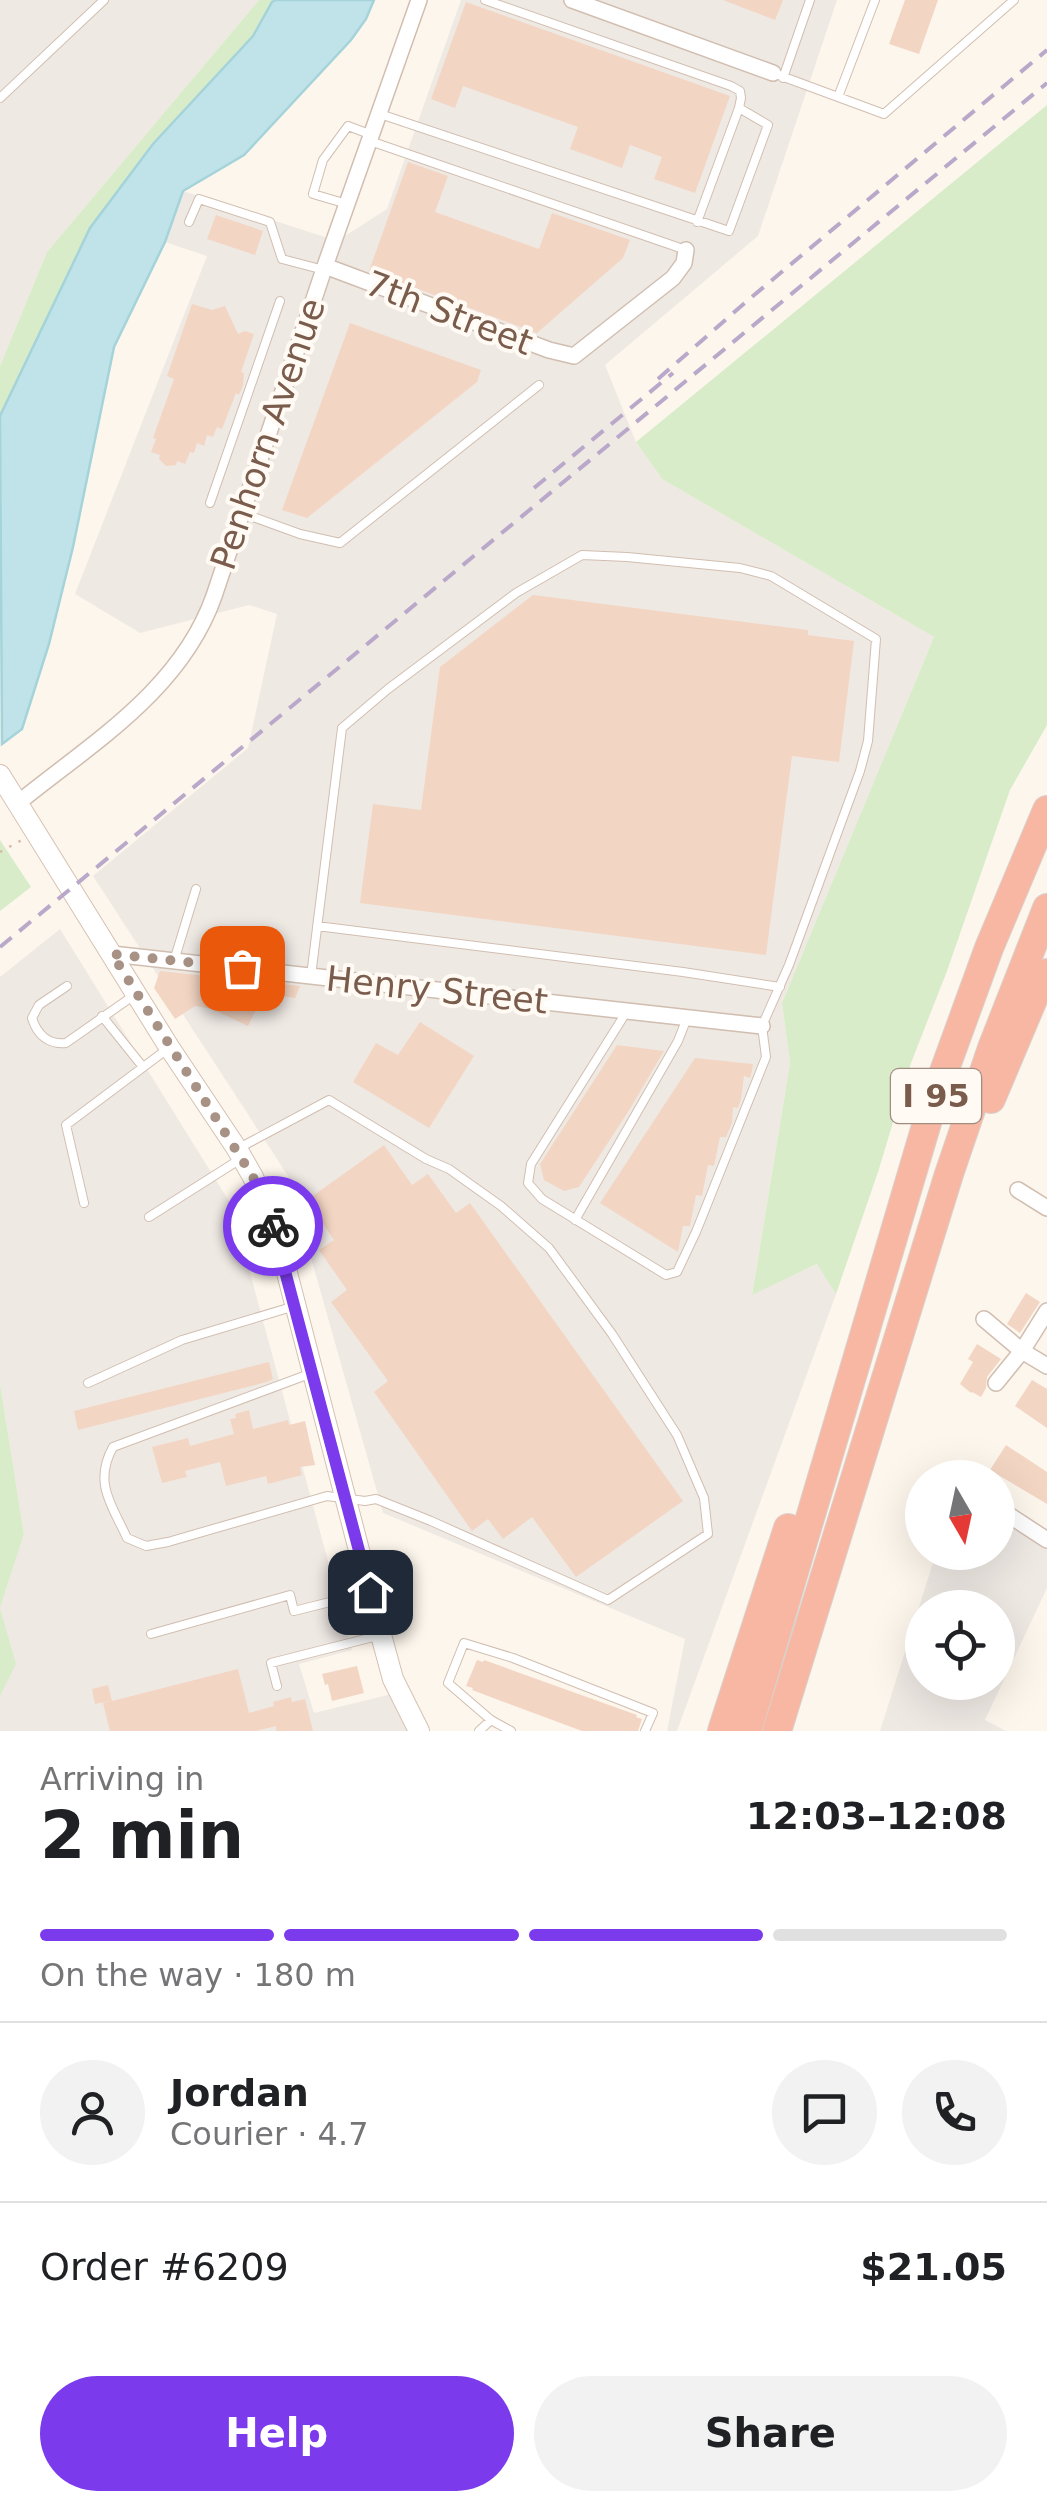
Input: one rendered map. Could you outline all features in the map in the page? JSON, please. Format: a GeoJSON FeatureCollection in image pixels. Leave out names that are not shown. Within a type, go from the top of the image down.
{"type":"FeatureCollection","features":[{"type":"Feature","properties":{"kind":"highway","name":"I 95"},"geometry":{"type":"LineString","coordinates":[[746,1731],[945,1066],[1047,810]]}},
{"type":"Feature","properties":{"kind":"highway","name":"I 95"},"geometry":{"type":"LineString","coordinates":[[777,1731],[932,1228],[992,1048],[1047,908]]}},
{"type":"Feature","properties":{"kind":"highway"},"geometry":{"type":"LineString","coordinates":[[932,1228],[1047,974]]}},
{"type":"Feature","properties":{"kind":"highway"},"geometry":{"type":"LineString","coordinates":[[722,1731],[803,1484],[847,1390]]}},
{"type":"Feature","properties":{"kind":"main road"},"geometry":{"type":"LineString","coordinates":[[0,774],[169,1047],[205,1087],[267,1208],[393,1678],[419,1731]]}},
{"type":"Feature","properties":{"kind":"street"},"geometry":{"type":"LineString","coordinates":[[572,0],[778,75]]}},
{"type":"Feature","properties":{"kind":"street","name":"Penhorn Avenue"},"geometry":{"type":"LineString","coordinates":[[18,803],[144,702],[176,667],[205,617],[379,114],[423,1]]}},
{"type":"Feature","properties":{"kind":"street","name":"7th Street"},"geometry":{"type":"LineString","coordinates":[[325,268],[574,356],[673,278],[684,263],[686,250]]}},
{"type":"Feature","properties":{"kind":"street","name":"Henry Street"},"geometry":{"type":"LineString","coordinates":[[112,954],[762,1026]]}},
{"type":"Feature","properties":{"kind":"street"},"geometry":{"type":"LineString","coordinates":[[1018,1190],[1047,1208]]}},
{"type":"Feature","properties":{"kind":"street"},"geometry":{"type":"LineString","coordinates":[[996,1383],[1047,1311]]}},
{"type":"Feature","properties":{"kind":"street"},"geometry":{"type":"LineString","coordinates":[[984,1319],[1047,1366]]}},
{"type":"Feature","properties":{"kind":"street"},"geometry":{"type":"LineString","coordinates":[[1015,1519],[1047,1540]]}},
{"type":"Feature","properties":{"kind":"lane"},"geometry":{"type":"LineString","coordinates":[[0,98],[104,0]]}},
{"type":"Feature","properties":{"kind":"lane"},"geometry":{"type":"LineString","coordinates":[[485,0],[740,91],[739,108],[697,222]]}},
{"type":"Feature","properties":{"kind":"lane"},"geometry":{"type":"LineString","coordinates":[[810,0],[778,75],[884,114],[1014,0]]}},
{"type":"Feature","properties":{"kind":"lane"},"geometry":{"type":"LineString","coordinates":[[838,97],[874,0]]}},
{"type":"Feature","properties":{"kind":"lane"},"geometry":{"type":"LineString","coordinates":[[379,114],[729,231],[768,125],[739,108]]}},
{"type":"Feature","properties":{"kind":"lane"},"geometry":{"type":"LineString","coordinates":[[348,204],[313,194],[323,160],[348,126],[371,138],[686,250]]}},
{"type":"Feature","properties":{"kind":"lane"},"geometry":{"type":"LineString","coordinates":[[190,222],[199,199],[270,222],[282,258],[325,268]]}},
{"type":"Feature","properties":{"kind":"lane"},"geometry":{"type":"LineString","coordinates":[[210,502],[280,301]]}},
{"type":"Feature","properties":{"kind":"lane"},"geometry":{"type":"LineString","coordinates":[[242,513],[300,534],[340,543],[539,386]]}},
{"type":"Feature","properties":{"kind":"lane"},"geometry":{"type":"LineString","coordinates":[[311,976],[342,728],[353,718],[516,592],[582,555],[740,568],[771,576],[876,639],[868,741],[780,987],[762,1026],[766,1057],[696,1232],[677,1272],[666,1275],[542,1199],[528,1184],[531,1164],[627,1011]]}},
{"type":"Feature","properties":{"kind":"lane"},"geometry":{"type":"LineString","coordinates":[[174,961],[196,889]]}},
{"type":"Feature","properties":{"kind":"lane"},"geometry":{"type":"LineString","coordinates":[[317,926],[780,987]]}},
{"type":"Feature","properties":{"kind":"lane"},"geometry":{"type":"LineString","coordinates":[[66,986],[38,1004],[32,1018],[44,1038],[56,1044],[66,1043],[137,994]]}},
{"type":"Feature","properties":{"kind":"lane"},"geometry":{"type":"LineString","coordinates":[[102,1016],[142,1067]]}},
{"type":"Feature","properties":{"kind":"lane"},"geometry":{"type":"LineString","coordinates":[[575,1220],[667,1062],[687,1018]]}},
{"type":"Feature","properties":{"kind":"lane"},"geometry":{"type":"LineString","coordinates":[[84,1202],[66,1125],[169,1047]]}},
{"type":"Feature","properties":{"kind":"lane"},"geometry":{"type":"LineString","coordinates":[[150,1217],[239,1154],[329,1100],[426,1160],[448,1169],[502,1206],[549,1248],[612,1334],[676,1435],[704,1498],[708,1534],[608,1600],[376,1498],[365,1501],[327,1496],[146,1546],[127,1538],[106,1492],[103,1465],[112,1447],[312,1373]]}},
{"type":"Feature","properties":{"kind":"lane"},"geometry":{"type":"LineString","coordinates":[[88,1383],[182,1340],[295,1306]]}},
{"type":"Feature","properties":{"kind":"lane"},"geometry":{"type":"LineString","coordinates":[[152,1634],[290,1595],[294,1611],[370,1592]]}},
{"type":"Feature","properties":{"kind":"lane"},"geometry":{"type":"LineString","coordinates":[[277,1686],[272,1663],[381,1635]]}},
{"type":"Feature","properties":{"kind":"lane"},"geometry":{"type":"LineString","coordinates":[[505,1730],[448,1683],[464,1643],[653,1714],[645,1731]]}},
{"type":"Feature","properties":{"kind":"lane"},"geometry":{"type":"LineString","coordinates":[[478,1731],[491,1720]]}},
{"type":"Feature","properties":{"kind":"path"},"geometry":{"type":"LineString","coordinates":[[0,852],[36,832]]}},
{"type":"Feature","properties":{"kind":"shaded area"},"geometry":{"type":"Polygon","coordinates":[[[0,0],[259,0],[47,252],[0,366],[0,0]]]}},
{"type":"Feature","properties":{"kind":"shaded area"},"geometry":{"type":"Polygon","coordinates":[[[461,0],[837,0],[758,236],[605,365],[636,442],[662,479],[934,637],[782,1003],[790,1063],[752,1294],[818,1264],[836,1294],[677,1731],[667,1731],[685,1639],[383,1513],[288,1176],[93,876],[248,748],[277,614],[249,605],[140,633],[75,594],[207,256],[165,242],[183,191],[337,241],[387,209],[461,0]]]}},
{"type":"Feature","properties":{"kind":"shaded area"},"geometry":{"type":"Polygon","coordinates":[[[60,929],[232,1206],[352,1650],[299,1664],[314,1713],[396,1693],[417,1731],[0,1731],[0,1696],[15,1664],[0,1608],[24,1534],[0,1384],[0,977],[60,929]]]}},
{"type":"Feature","properties":{"kind":"shaded area"},"geometry":{"type":"Polygon","coordinates":[[[1015,1521],[1047,1543],[1047,1588],[1015,1656],[1015,1590],[924,1590],[931,1570],[1015,1570],[1015,1521]]]}},
{"type":"Feature","properties":{"kind":"shaded area"},"geometry":{"type":"Polygon","coordinates":[[[905,1652],[905,1700],[994,1700],[985,1720],[1006,1731],[880,1731],[905,1652]]]}},
{"type":"Feature","properties":{"kind":"green space"},"geometry":{"type":"Polygon","coordinates":[[[259,0],[276,0],[253,36],[153,144],[90,228],[0,416],[0,366],[47,252],[259,0]]]}},
{"type":"Feature","properties":{"kind":"green space"},"geometry":{"type":"Polygon","coordinates":[[[1047,105],[1047,725],[1010,790],[911,1063],[836,1294],[817,1264],[752,1295],[790,1063],[782,1003],[934,637],[662,479],[636,442],[1047,105]]]}},
{"type":"Feature","properties":{"kind":"green space"},"geometry":{"type":"Polygon","coordinates":[[[0,840],[31,887],[0,911],[0,840]]]}},
{"type":"Feature","properties":{"kind":"green space"},"geometry":{"type":"Polygon","coordinates":[[[0,1384],[24,1534],[0,1608],[0,1384]]]}},
{"type":"Feature","properties":{"kind":"green space"},"geometry":{"type":"Polygon","coordinates":[[[0,1608],[16,1664],[0,1696],[0,1608]]]}},
{"type":"Feature","properties":{"kind":"water"},"geometry":{"type":"Polygon","coordinates":[[[276,0],[374,0],[351,40],[244,155],[183,191],[165,242],[114,347],[49,644],[22,729],[2,744],[0,416],[90,228],[153,144],[253,36],[276,0]]]}},
{"type":"Feature","properties":{"kind":"building"},"geometry":{"type":"Polygon","coordinates":[[[723,0],[783,0],[775,20],[723,0]]]}},
{"type":"Feature","properties":{"kind":"building"},"geometry":{"type":"Polygon","coordinates":[[[905,0],[938,0],[919,54],[889,44],[905,0]]]}},
{"type":"Feature","properties":{"kind":"building"},"geometry":{"type":"Polygon","coordinates":[[[466,2],[730,96],[695,193],[654,179],[662,157],[630,145],[622,168],[570,149],[578,127],[463,86],[455,108],[431,99],[466,2]]]}},
{"type":"Feature","properties":{"kind":"building"},"geometry":{"type":"Polygon","coordinates":[[[408,162],[448,176],[435,212],[539,249],[552,213],[630,240],[623,258],[537,333],[369,271],[408,162]]]}},
{"type":"Feature","properties":{"kind":"building"},"geometry":{"type":"Polygon","coordinates":[[[216,215],[263,231],[255,255],[207,239],[216,215]]]}},
{"type":"Feature","properties":{"kind":"building"},"geometry":{"type":"Polygon","coordinates":[[[192,304],[212,310],[225,306],[238,334],[254,334],[241,372],[243,385],[222,429],[217,427],[213,437],[207,435],[204,446],[197,443],[185,464],[177,461],[176,465],[166,466],[160,455],[151,452],[156,439],[153,438],[174,379],[167,376],[192,304]]]}},
{"type":"Feature","properties":{"kind":"building"},"geometry":{"type":"Polygon","coordinates":[[[350,323],[481,370],[477,382],[307,518],[282,510],[350,323]]]}},
{"type":"Feature","properties":{"kind":"building"},"geometry":{"type":"Polygon","coordinates":[[[533,595],[808,630],[808,635],[854,641],[839,762],[792,756],[766,955],[360,903],[373,804],[421,810],[440,667],[533,595]]]}},
{"type":"Feature","properties":{"kind":"building"},"geometry":{"type":"Polygon","coordinates":[[[160,971],[300,986],[295,998],[264,993],[248,1026],[212,1009],[195,1006],[175,1019],[154,988],[160,971]]]}},
{"type":"Feature","properties":{"kind":"building"},"geometry":{"type":"Polygon","coordinates":[[[420,1022],[474,1056],[429,1128],[353,1082],[376,1043],[398,1055],[420,1022]]]}},
{"type":"Feature","properties":{"kind":"building"},"geometry":{"type":"Polygon","coordinates":[[[617,1045],[664,1051],[579,1187],[564,1191],[544,1180],[540,1164],[617,1045]]]}},
{"type":"Feature","properties":{"kind":"building"},"geometry":{"type":"Polygon","coordinates":[[[695,1058],[753,1064],[750,1078],[744,1076],[741,1099],[738,1108],[733,1107],[726,1137],[720,1137],[714,1166],[708,1165],[702,1196],[696,1195],[690,1226],[683,1226],[678,1252],[600,1203],[695,1058]]]}},
{"type":"Feature","properties":{"kind":"building"},"geometry":{"type":"Polygon","coordinates":[[[384,1145],[412,1185],[428,1174],[456,1213],[470,1203],[683,1501],[576,1577],[532,1517],[503,1539],[488,1519],[472,1531],[374,1392],[388,1381],[331,1302],[347,1290],[319,1250],[334,1240],[307,1200],[384,1145]]]}},
{"type":"Feature","properties":{"kind":"building"},"geometry":{"type":"Polygon","coordinates":[[[1026,1293],[1040,1302],[1020,1333],[1007,1324],[1026,1293]]]}},
{"type":"Feature","properties":{"kind":"building"},"geometry":{"type":"Polygon","coordinates":[[[977,1344],[1001,1359],[987,1377],[981,1397],[960,1384],[973,1362],[968,1359],[977,1344]]]}},
{"type":"Feature","properties":{"kind":"building"},"geometry":{"type":"Polygon","coordinates":[[[269,1362],[273,1379],[267,1382],[78,1430],[74,1411],[269,1362]]]}},
{"type":"Feature","properties":{"kind":"building"},"geometry":{"type":"Polygon","coordinates":[[[1032,1380],[1047,1389],[1047,1428],[1015,1406],[1032,1380]]]}},
{"type":"Feature","properties":{"kind":"building"},"geometry":{"type":"Polygon","coordinates":[[[249,1410],[253,1429],[288,1420],[289,1425],[305,1421],[315,1465],[300,1467],[302,1475],[268,1484],[266,1476],[226,1486],[220,1462],[185,1471],[187,1477],[162,1483],[152,1447],[188,1438],[190,1446],[234,1434],[230,1419],[249,1410]]]}},
{"type":"Feature","properties":{"kind":"building"},"geometry":{"type":"Polygon","coordinates":[[[1006,1445],[1047,1472],[1047,1504],[1015,1485],[1015,1460],[996,1460],[1006,1445]]]}},
{"type":"Feature","properties":{"kind":"building"},"geometry":{"type":"Polygon","coordinates":[[[477,1660],[637,1715],[642,1719],[638,1731],[582,1731],[472,1690],[466,1686],[477,1660]]]}},
{"type":"Feature","properties":{"kind":"building"},"geometry":{"type":"Polygon","coordinates":[[[357,1666],[364,1693],[332,1701],[322,1674],[357,1666]]]}},
{"type":"Feature","properties":{"kind":"building"},"geometry":{"type":"Polygon","coordinates":[[[238,1669],[249,1713],[291,1697],[292,1702],[305,1699],[313,1731],[276,1731],[276,1726],[256,1731],[110,1731],[103,1703],[110,1701],[95,1704],[92,1689],[108,1685],[112,1701],[238,1669]]]}},
{"type":"Feature","properties":{"kind":"railway"},"geometry":{"type":"LineString","coordinates":[[658,379],[1047,50]]}},
{"type":"Feature","properties":{"kind":"railway"},"geometry":{"type":"LineString","coordinates":[[0,947],[1047,83]]}},
{"type":"Feature","properties":{"kind":"railway"},"geometry":{"type":"LineString","coordinates":[[534,488],[673,373]]}},
{"type":"Feature","properties":{"kind":"way so far"},"geometry":{"type":"LineString","coordinates":[[242,968],[112,954],[237,1149],[273,1226]]}},
{"type":"Feature","properties":{"kind":"route"},"geometry":{"type":"LineString","coordinates":[[273,1226],[370,1592]]}}]}
